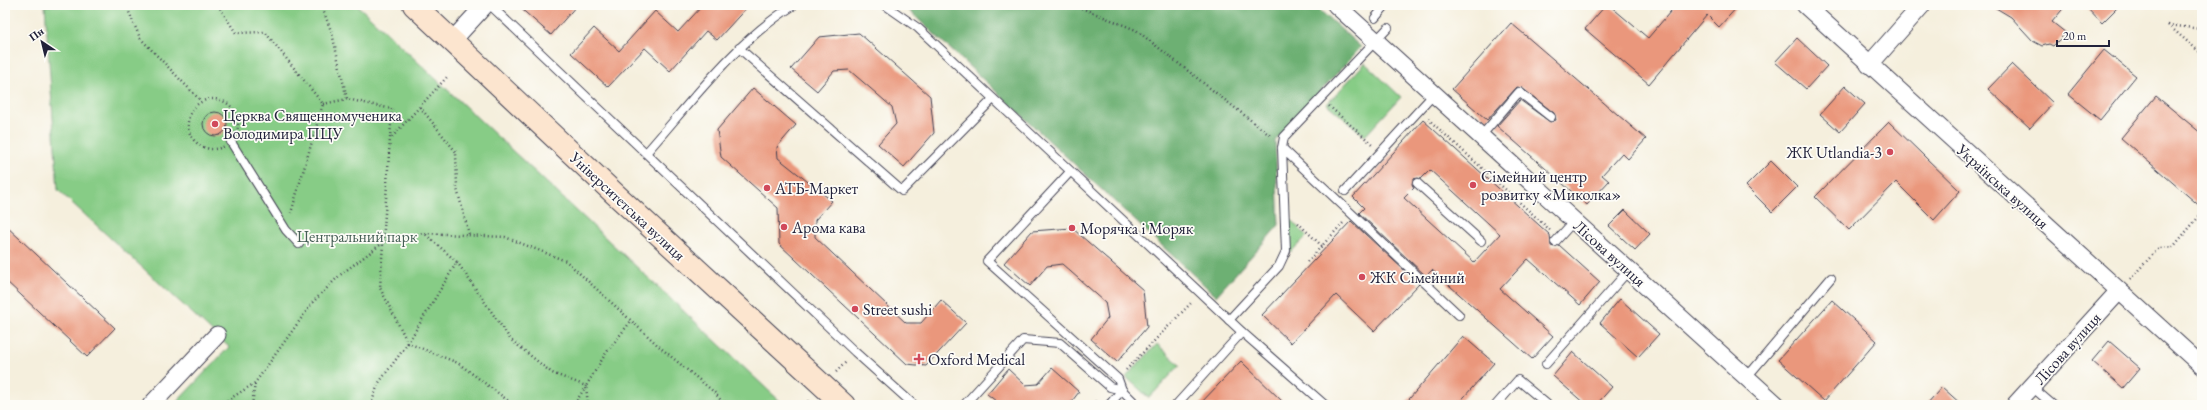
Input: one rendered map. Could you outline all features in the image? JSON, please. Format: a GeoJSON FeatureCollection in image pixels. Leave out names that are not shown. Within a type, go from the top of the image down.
{"type":"FeatureCollection","features":[{"type":"Feature","properties":{"kind":"main road","name":"Університетська вулиця"},"geometry":{"type":"LineString","coordinates":[[414,5],[844,405]]}},
{"type":"Feature","properties":{"kind":"street"},"geometry":{"type":"LineString","coordinates":[[452,41],[486,5]]}},
{"type":"Feature","properties":{"kind":"street","name":"Лісова вулиця"},"geometry":{"type":"LineString","coordinates":[[1336,5],[1482,135],[1777,405]]}},
{"type":"Feature","properties":{"kind":"street","name":"Українська вулиця"},"geometry":{"type":"LineString","coordinates":[[1804,5],[2202,366]]}},
{"type":"Feature","properties":{"kind":"street"},"geometry":{"type":"LineString","coordinates":[[1869,65],[1922,5]]}},
{"type":"Feature","properties":{"kind":"street","name":"Лісова вулиця"},"geometry":{"type":"LineString","coordinates":[[2015,405],[2119,291]]}},
{"type":"Feature","properties":{"kind":"street"},"geometry":{"type":"LineString","coordinates":[[151,405],[217,335]]}},
{"type":"Feature","properties":{"kind":"lane"},"geometry":{"type":"LineString","coordinates":[[490,5],[914,405]]}},
{"type":"Feature","properties":{"kind":"lane"},"geometry":{"type":"LineString","coordinates":[[646,153],[739,48],[794,5]]}},
{"type":"Feature","properties":{"kind":"lane"},"geometry":{"type":"LineString","coordinates":[[885,5],[918,28],[1200,293],[1210,307],[1229,320],[1325,405]]}},
{"type":"Feature","properties":{"kind":"lane"},"geometry":{"type":"LineString","coordinates":[[1375,18],[1386,5]]}},
{"type":"Feature","properties":{"kind":"lane"},"geometry":{"type":"LineString","coordinates":[[1229,320],[1279,266],[1285,256],[1285,209],[1282,146],[1284,137],[1388,28]]}},
{"type":"Feature","properties":{"kind":"lane"},"geometry":{"type":"LineString","coordinates":[[739,48],[902,191],[994,99]]}},
{"type":"Feature","properties":{"kind":"lane"},"geometry":{"type":"LineString","coordinates":[[1482,135],[1519,92],[1551,117]]}},
{"type":"Feature","properties":{"kind":"lane"},"geometry":{"type":"LineString","coordinates":[[1345,191],[1435,93]]}},
{"type":"Feature","properties":{"kind":"lane"},"geometry":{"type":"LineString","coordinates":[[231,142],[286,230],[298,244]]}},
{"type":"Feature","properties":{"kind":"lane"},"geometry":{"type":"LineString","coordinates":[[1282,146],[1459,314]]}},
{"type":"Feature","properties":{"kind":"lane"},"geometry":{"type":"LineString","coordinates":[[1381,152],[1388,158]]}},
{"type":"Feature","properties":{"kind":"lane"},"geometry":{"type":"LineString","coordinates":[[1070,172],[987,261],[1118,379],[1122,390],[1137,405]]}},
{"type":"Feature","properties":{"kind":"lane"},"geometry":{"type":"LineString","coordinates":[[1418,183],[1481,242]]}},
{"type":"Feature","properties":{"kind":"lane"},"geometry":{"type":"LineString","coordinates":[[1557,240],[1574,220]]}},
{"type":"Feature","properties":{"kind":"lane"},"geometry":{"type":"LineString","coordinates":[[1546,364],[1629,270]]}},
{"type":"Feature","properties":{"kind":"lane"},"geometry":{"type":"LineString","coordinates":[[1747,377],[1832,278]]}},
{"type":"Feature","properties":{"kind":"lane"},"geometry":{"type":"LineString","coordinates":[[1176,405],[1242,332]]}},
{"type":"Feature","properties":{"kind":"lane"},"geometry":{"type":"LineString","coordinates":[[964,405],[1023,340],[1060,343],[1110,387],[1122,390]]}},
{"type":"Feature","properties":{"kind":"lane"},"geometry":{"type":"LineString","coordinates":[[1496,405],[1518,380],[1548,405]]}},
{"type":"Feature","properties":{"kind":"lane"},"geometry":{"type":"LineString","coordinates":[[2032,388],[2053,405]]}},
{"type":"Feature","properties":{"kind":"lane"},"geometry":{"type":"LineString","coordinates":[[1109,405],[1122,390]]}},
{"type":"Feature","properties":{"kind":"path"},"geometry":{"type":"LineString","coordinates":[[126,5],[140,38],[201,101]]}},
{"type":"Feature","properties":{"kind":"path"},"geometry":{"type":"LineString","coordinates":[[218,5],[236,33],[265,32],[323,104]]}},
{"type":"Feature","properties":{"kind":"path"},"geometry":{"type":"LineString","coordinates":[[321,5],[332,33],[348,98]]}},
{"type":"Feature","properties":{"kind":"path"},"geometry":{"type":"LineString","coordinates":[[1074,5],[1136,30],[1282,146]]}},
{"type":"Feature","properties":{"kind":"path"},"geometry":{"type":"LineString","coordinates":[[2202,29],[2168,25],[2202,54]]}},
{"type":"Feature","properties":{"kind":"path"},"geometry":{"type":"LineString","coordinates":[[392,138],[447,77]]}},
{"type":"Feature","properties":{"kind":"path"},"geometry":{"type":"LineString","coordinates":[[211,98],[221,100],[230,105],[236,113],[238,128],[231,142],[222,148],[212,150],[203,148],[195,143],[189,135],[187,126],[188,116],[193,108],[201,101],[211,98]]}},
{"type":"Feature","properties":{"kind":"path"},"geometry":{"type":"LineString","coordinates":[[323,104],[348,98],[392,109],[392,138],[380,288],[408,343],[458,363],[514,405]]}},
{"type":"Feature","properties":{"kind":"path"},"geometry":{"type":"LineString","coordinates":[[1326,103],[1364,137]]}},
{"type":"Feature","properties":{"kind":"path"},"geometry":{"type":"LineString","coordinates":[[286,230],[323,104]]}},
{"type":"Feature","properties":{"kind":"path"},"geometry":{"type":"LineString","coordinates":[[420,107],[456,152],[457,189],[469,234]]}},
{"type":"Feature","properties":{"kind":"path"},"geometry":{"type":"LineString","coordinates":[[1419,111],[1557,240]]}},
{"type":"Feature","properties":{"kind":"path"},"geometry":{"type":"LineString","coordinates":[[2119,291],[2159,248],[2173,247],[2202,212]]}},
{"type":"Feature","properties":{"kind":"path"},"geometry":{"type":"LineString","coordinates":[[1307,262],[1352,214]]}},
{"type":"Feature","properties":{"kind":"path"},"geometry":{"type":"LineString","coordinates":[[1306,230],[1322,246]]}},
{"type":"Feature","properties":{"kind":"path"},"geometry":{"type":"LineString","coordinates":[[423,233],[457,262],[511,340],[552,373],[586,386]]}},
{"type":"Feature","properties":{"kind":"path"},"geometry":{"type":"LineString","coordinates":[[220,405],[255,383],[313,302],[340,275],[384,242],[423,233],[469,234],[505,237],[566,261],[631,321],[714,392],[725,405]]}},
{"type":"Feature","properties":{"kind":"path"},"geometry":{"type":"LineString","coordinates":[[372,405],[378,384],[408,343],[457,262]]}},
{"type":"Feature","properties":{"kind":"path"},"geometry":{"type":"LineString","coordinates":[[1118,379],[1200,293]]}},
{"type":"Feature","properties":{"kind":"path"},"geometry":{"type":"LineString","coordinates":[[574,405],[606,353],[631,321]]}},
{"type":"Feature","properties":{"kind":"path"},"geometry":{"type":"LineString","coordinates":[[252,405],[255,383]]}},
{"type":"Feature","properties":{"kind":"path"},"geometry":{"type":"LineString","coordinates":[[586,386],[588,405]]}},
{"type":"Feature","properties":{"kind":"green space","name":"Центральний парк"},"geometry":{"type":"Polygon","coordinates":[[[45,5],[357,5],[784,405],[174,405],[229,347],[58,190],[45,5]]]}},
{"type":"Feature","properties":{"kind":"green space"},"geometry":{"type":"Polygon","coordinates":[[[903,5],[1314,5],[1361,47],[1275,141],[1279,225],[1216,296],[903,5]]]}},
{"type":"Feature","properties":{"kind":"green space"},"geometry":{"type":"Polygon","coordinates":[[[1365,63],[1401,97],[1365,136],[1327,104],[1365,63]]]}},
{"type":"Feature","properties":{"kind":"green space"},"geometry":{"type":"Polygon","coordinates":[[[1287,216],[1307,236],[1291,252],[1287,248],[1287,216]]]}},
{"type":"Feature","properties":{"kind":"green space"},"geometry":{"type":"Polygon","coordinates":[[[1157,344],[1180,365],[1149,398],[1126,377],[1157,344]]]}},
{"type":"Feature","properties":{"kind":"building"},"geometry":{"type":"Polygon","coordinates":[[[517,5],[577,5],[551,35],[517,5]]]}},
{"type":"Feature","properties":{"kind":"building"},"geometry":{"type":"Polygon","coordinates":[[[703,5],[749,5],[717,40],[706,31],[670,71],[645,48],[608,87],[571,53],[594,28],[619,51],[655,11],[678,32],[703,5]]]}},
{"type":"Feature","properties":{"kind":"building"},"geometry":{"type":"Polygon","coordinates":[[[1606,5],[1609,5],[1648,38],[1676,5],[1739,5],[1719,27],[1707,15],[1649,84],[1585,29],[1606,5]]]}},
{"type":"Feature","properties":{"kind":"building"},"geometry":{"type":"Polygon","coordinates":[[[1991,5],[2066,5],[2052,22],[2066,33],[2053,46],[2049,44],[2042,46],[2033,41],[2011,17],[1991,5]]]}},
{"type":"Feature","properties":{"kind":"building"},"geometry":{"type":"Polygon","coordinates":[[[2085,5],[2120,5],[2102,23],[2085,5]]]}},
{"type":"Feature","properties":{"kind":"building"},"geometry":{"type":"Polygon","coordinates":[[[1511,23],[1646,139],[1628,159],[1622,153],[1602,175],[1609,181],[1587,205],[1497,126],[1520,100],[1550,122],[1556,120],[1554,113],[1522,88],[1517,87],[1487,120],[1452,89],[1511,23]]]}},
{"type":"Feature","properties":{"kind":"building"},"geometry":{"type":"Polygon","coordinates":[[[859,33],[930,96],[934,133],[904,167],[878,144],[896,124],[892,107],[849,70],[834,71],[817,91],[791,69],[819,37],[859,33]]]}},
{"type":"Feature","properties":{"kind":"building"},"geometry":{"type":"Polygon","coordinates":[[[1797,38],[1827,66],[1806,89],[1775,62],[1797,38]]]}},
{"type":"Feature","properties":{"kind":"building"},"geometry":{"type":"Polygon","coordinates":[[[2104,50],[2136,76],[2100,120],[2068,94],[2104,50]]]}},
{"type":"Feature","properties":{"kind":"building"},"geometry":{"type":"Polygon","coordinates":[[[2012,64],[2053,103],[2030,128],[1988,89],[2012,64]]]}},
{"type":"Feature","properties":{"kind":"building"},"geometry":{"type":"Polygon","coordinates":[[[1845,86],[1865,104],[1840,132],[1820,114],[1845,86]]]}},
{"type":"Feature","properties":{"kind":"building"},"geometry":{"type":"Polygon","coordinates":[[[753,88],[796,125],[777,147],[778,158],[832,201],[815,220],[815,237],[906,323],[921,323],[941,300],[966,323],[926,366],[907,364],[779,244],[778,208],[721,157],[717,130],[753,88]]]}},
{"type":"Feature","properties":{"kind":"building"},"geometry":{"type":"Polygon","coordinates":[[[2156,96],[2202,134],[2202,208],[2121,138],[2156,96]]]}},
{"type":"Feature","properties":{"kind":"building","name":"Церква Священномученика Володимира ПЦУ"},"geometry":{"type":"Polygon","coordinates":[[[215,112],[224,115],[227,124],[224,133],[215,136],[206,133],[203,124],[206,115],[215,112]]]}},
{"type":"Feature","properties":{"kind":"building"},"geometry":{"type":"Polygon","coordinates":[[[1423,120],[1550,235],[1551,246],[1554,247],[1559,245],[1600,282],[1580,305],[1528,259],[1500,289],[1553,336],[1532,359],[1432,270],[1426,276],[1359,213],[1364,208],[1353,197],[1423,120]],[[1430,170],[1421,179],[1413,179],[1412,184],[1414,188],[1404,198],[1474,262],[1500,234],[1430,170]]]}},
{"type":"Feature","properties":{"kind":"building","name":"ЖК Utlandia-3"},"geometry":{"type":"Polygon","coordinates":[[[1889,122],[1960,191],[1934,220],[1896,182],[1849,230],[1815,197],[1889,122]]]}},
{"type":"Feature","properties":{"kind":"building"},"geometry":{"type":"Polygon","coordinates":[[[1771,161],[1797,187],[1772,212],[1746,186],[1771,161]]]}},
{"type":"Feature","properties":{"kind":"building"},"geometry":{"type":"Polygon","coordinates":[[[1625,210],[1650,234],[1635,250],[1609,226],[1625,210]]]}},
{"type":"Feature","properties":{"kind":"building","name":"ЖК Сімейний"},"geometry":{"type":"Polygon","coordinates":[[[1351,221],[1419,284],[1374,331],[1336,295],[1291,343],[1262,315],[1351,221]]]}},
{"type":"Feature","properties":{"kind":"building"},"geometry":{"type":"Polygon","coordinates":[[[5,225],[115,328],[87,357],[5,280],[5,225]]]}},
{"type":"Feature","properties":{"kind":"building"},"geometry":{"type":"Polygon","coordinates":[[[1072,228],[1143,290],[1147,327],[1117,362],[1091,339],[1108,318],[1105,302],[1062,264],[1047,266],[1030,286],[1004,263],[1032,231],[1072,228]]]}},
{"type":"Feature","properties":{"kind":"building"},"geometry":{"type":"Polygon","coordinates":[[[1620,299],[1659,334],[1638,357],[1600,323],[1620,299]]]}},
{"type":"Feature","properties":{"kind":"building"},"geometry":{"type":"Polygon","coordinates":[[[1832,300],[1877,341],[1824,401],[1778,360],[1832,300]]]}},
{"type":"Feature","properties":{"kind":"building"},"geometry":{"type":"Polygon","coordinates":[[[1463,336],[1494,363],[1457,405],[1404,405],[1463,336]]]}},
{"type":"Feature","properties":{"kind":"building"},"geometry":{"type":"Polygon","coordinates":[[[2109,341],[2140,368],[2123,388],[2092,361],[2109,341]]]}},
{"type":"Feature","properties":{"kind":"building"},"geometry":{"type":"Polygon","coordinates":[[[1573,352],[1612,387],[1596,405],[1586,405],[1553,376],[1573,352]]]}},
{"type":"Feature","properties":{"kind":"building"},"geometry":{"type":"Polygon","coordinates":[[[1241,361],[1286,405],[1199,405],[1241,361]]]}},
{"type":"Feature","properties":{"kind":"building"},"geometry":{"type":"Polygon","coordinates":[[[1052,368],[1079,392],[1069,405],[1001,405],[987,394],[1008,369],[1025,385],[1038,384],[1052,368]]]}},
{"type":"Feature","properties":{"kind":"building"},"geometry":{"type":"Polygon","coordinates":[[[1942,387],[1962,405],[1926,405],[1942,387]]]}},
{"type":"Feature","properties":{"kind":"place","name":"Церква Священномученика Володимира ПЦУ"},"geometry":{"type":"Point","coordinates":[215,124]}},
{"type":"Feature","properties":{"kind":"place","name":"ЖК Utlandia-3"},"geometry":{"type":"Point","coordinates":[1890,152]}},
{"type":"Feature","properties":{"kind":"place","name":"Сімейний центр розвитку «Миколка»"},"geometry":{"type":"Point","coordinates":[1473,185]}},
{"type":"Feature","properties":{"kind":"place","name":"АТБ-Маркет"},"geometry":{"type":"Point","coordinates":[767,188]}},
{"type":"Feature","properties":{"kind":"place","name":"Арома кава"},"geometry":{"type":"Point","coordinates":[784,227]}},
{"type":"Feature","properties":{"kind":"place","name":"Морячка і Моряк"},"geometry":{"type":"Point","coordinates":[1072,228]}},
{"type":"Feature","properties":{"kind":"place","name":"ЖК Сімейний"},"geometry":{"type":"Point","coordinates":[1362,277]}},
{"type":"Feature","properties":{"kind":"place","name":"Street sushi"},"geometry":{"type":"Point","coordinates":[855,309]}},
{"type":"Feature","properties":{"kind":"place","name":"Oxford Medical"},"geometry":{"type":"Point","coordinates":[919,359]}}]}
